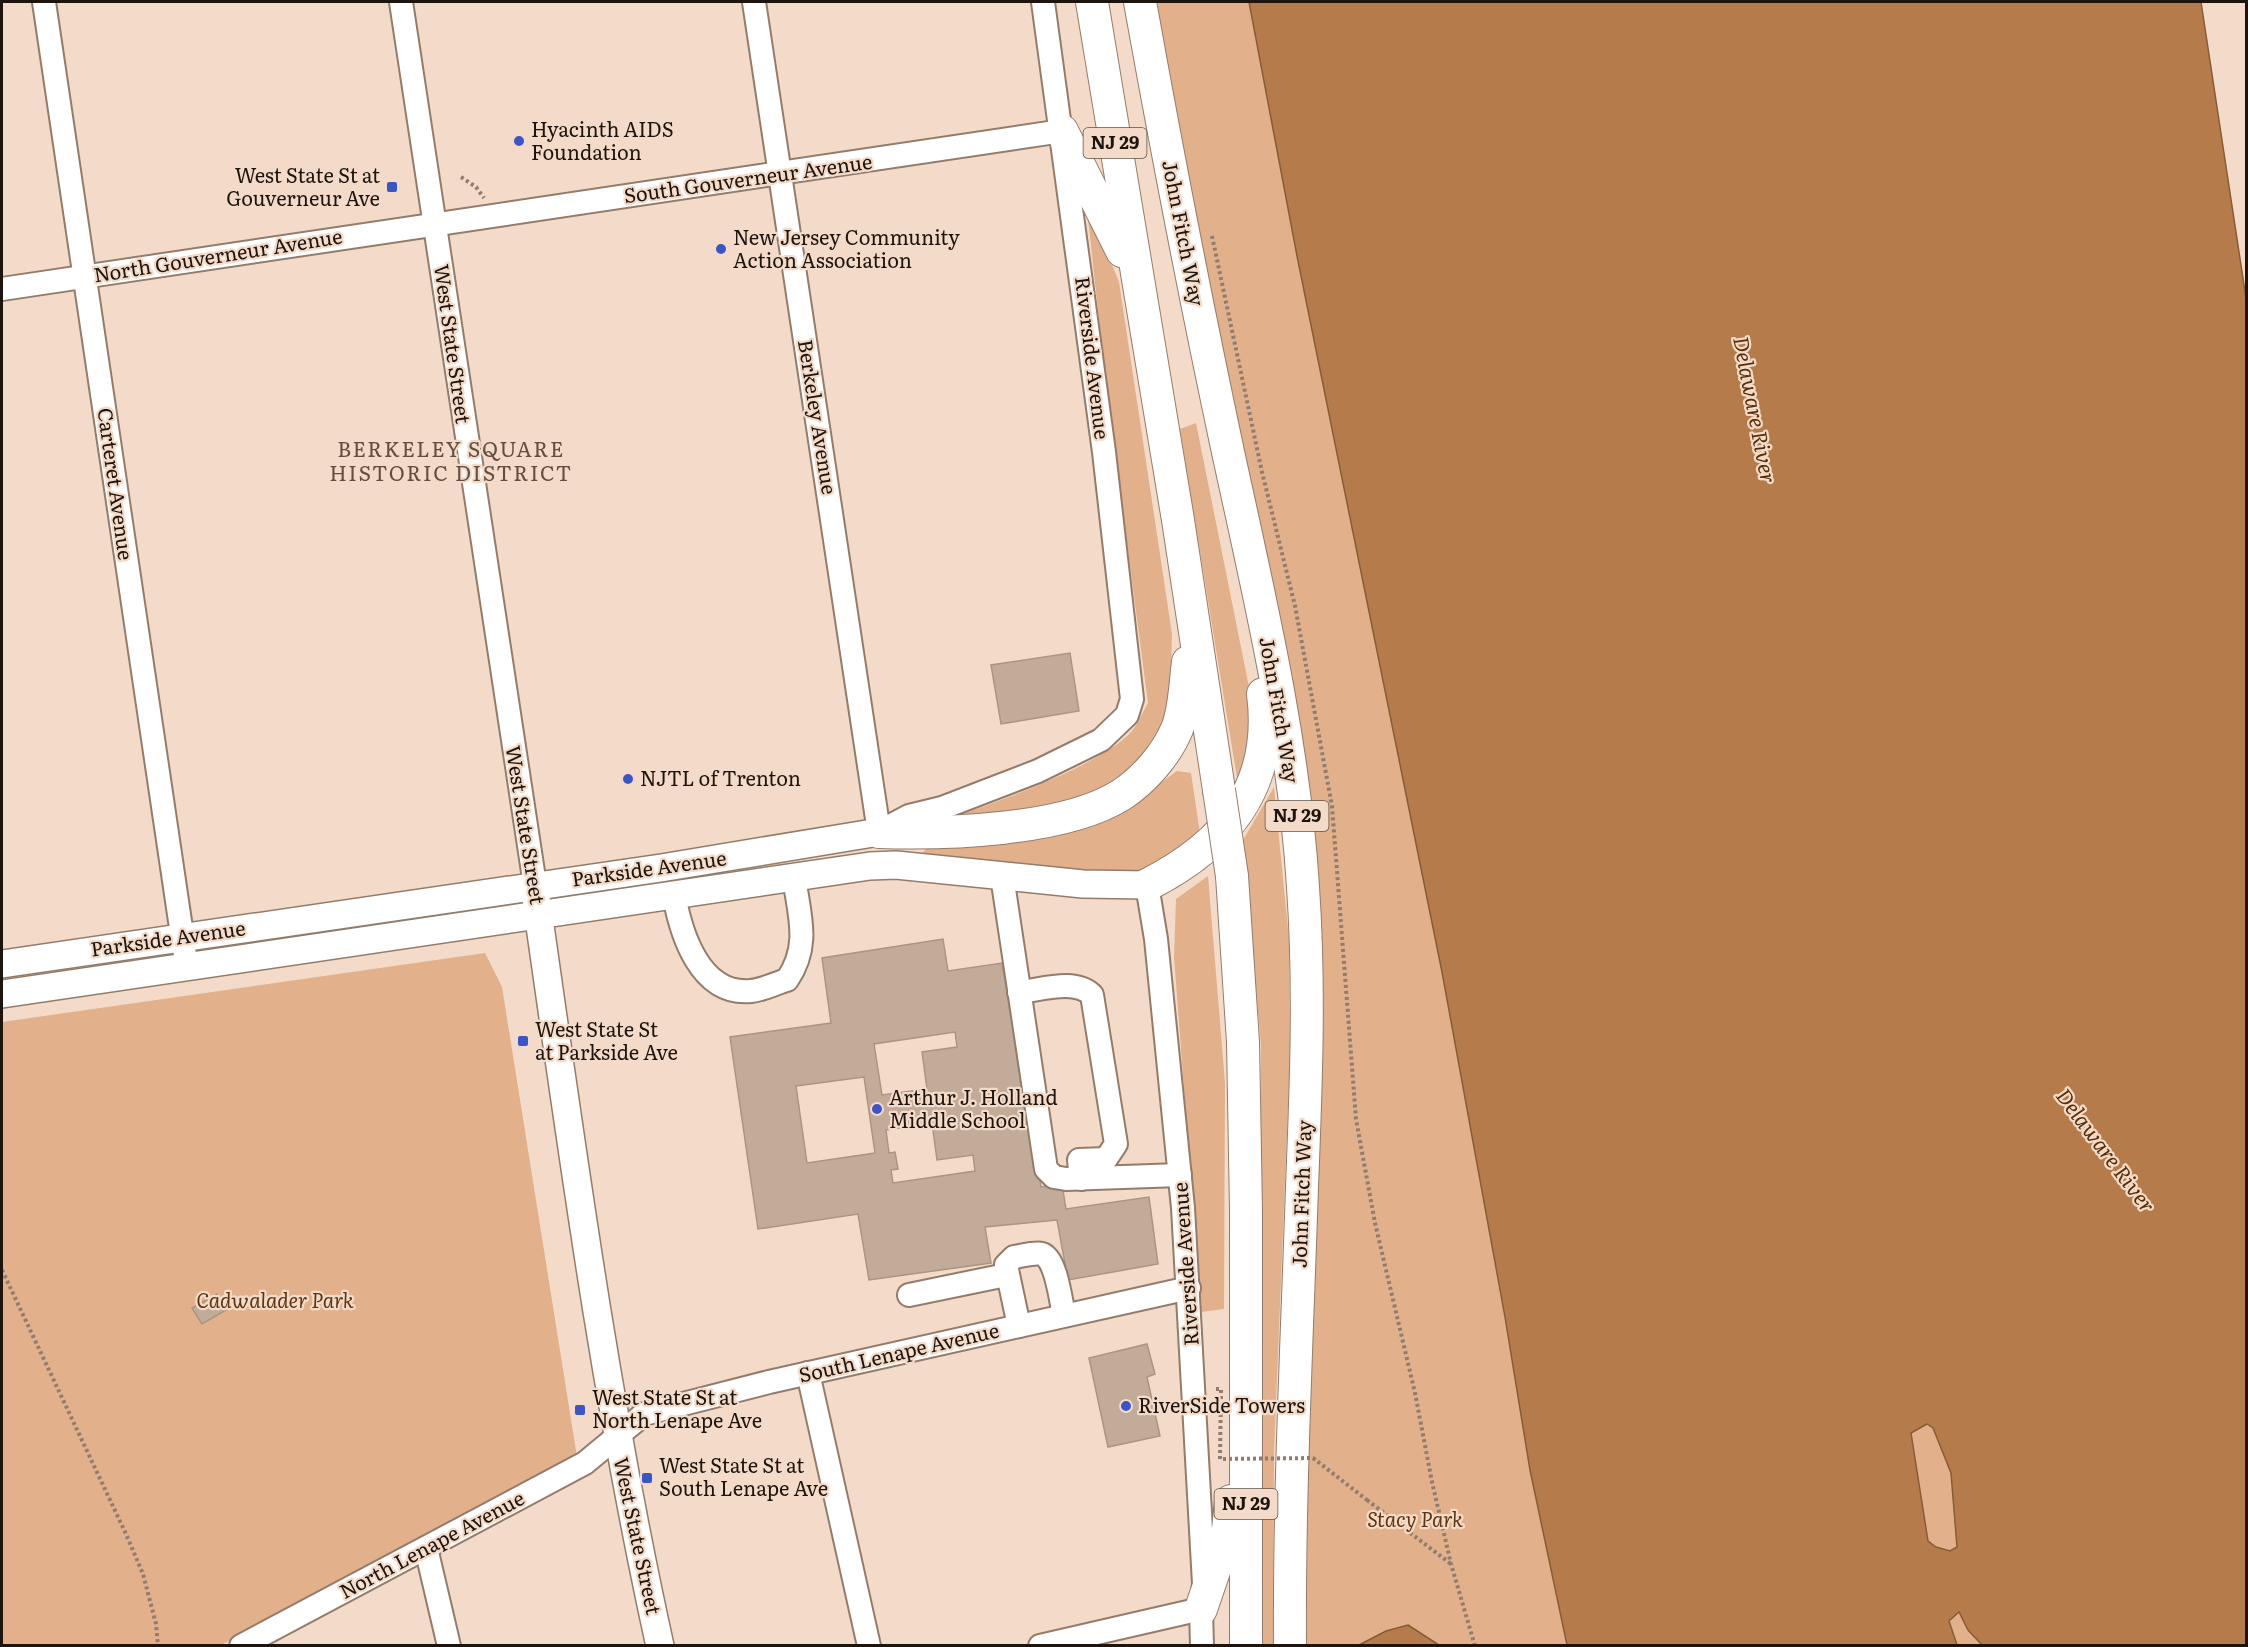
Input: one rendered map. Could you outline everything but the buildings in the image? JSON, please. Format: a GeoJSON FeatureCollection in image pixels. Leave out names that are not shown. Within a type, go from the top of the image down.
{"type":"FeatureCollection","features":[{"type":"Feature","properties":{"kind":"highway","name":"NJ 29"},"geometry":{"type":"LineString","coordinates":[[1092,2],[1232,876],[1243,1042],[1246,1646]]}},
{"type":"Feature","properties":{"kind":"highway","name":"John Fitch Way"},"geometry":{"type":"LineString","coordinates":[[1140,2],[1194,295],[1270,649],[1295,803],[1303,886],[1307,972],[1306,1079],[1290,1460],[1290,1646]]}},
{"type":"Feature","properties":{"kind":"highway"},"geometry":{"type":"LineString","coordinates":[[1062,131],[1138,284]]}},
{"type":"Feature","properties":{"kind":"highway"},"geometry":{"type":"LineString","coordinates":[[1147,885],[1181,868],[1205,850],[1240,811],[1254,782],[1261,755],[1264,700],[1237,492]]}},
{"type":"Feature","properties":{"kind":"highway"},"geometry":{"type":"LineString","coordinates":[[879,832],[944,834],[1004,827],[1098,807],[1121,795],[1155,764],[1177,729],[1183,706],[1192,619]]}},
{"type":"Feature","properties":{"kind":"highway"},"geometry":{"type":"LineString","coordinates":[[1201,1609],[1228,1530],[1245,1362]]}},
{"type":"Feature","properties":{"kind":"main road","name":"Parkside Avenue"},"geometry":{"type":"LineString","coordinates":[[2,964],[673,866],[879,832]]}},
{"type":"Feature","properties":{"kind":"main road","name":"Parkside Avenue"},"geometry":{"type":"LineString","coordinates":[[2,994],[794,877],[896,865],[1083,884],[1147,885]]}},
{"type":"Feature","properties":{"kind":"main road","name":"West State Street"},"geometry":{"type":"LineString","coordinates":[[535,885],[567,1118],[616,1435],[660,1646]]}},
{"type":"Feature","properties":{"kind":"street","name":"Carteret Avenue"},"geometry":{"type":"LineString","coordinates":[[44,2],[187,966]]}},
{"type":"Feature","properties":{"kind":"street","name":"West State Street"},"geometry":{"type":"LineString","coordinates":[[400,2],[535,885]]}},
{"type":"Feature","properties":{"kind":"street","name":"Berkeley Avenue"},"geometry":{"type":"LineString","coordinates":[[754,2],[879,832]]}},
{"type":"Feature","properties":{"kind":"street","name":"Riverside Avenue"},"geometry":{"type":"LineString","coordinates":[[1043,2],[1062,131],[1126,626],[1132,699],[1127,716]]}},
{"type":"Feature","properties":{"kind":"street","name":"South Gouverneur Avenue"},"geometry":{"type":"LineString","coordinates":[[434,224],[780,175],[1062,131]]}},
{"type":"Feature","properties":{"kind":"street","name":"North Gouverneur Avenue"},"geometry":{"type":"LineString","coordinates":[[2,289],[434,224]]}},
{"type":"Feature","properties":{"kind":"street","name":"Parkside Avenue"},"geometry":{"type":"LineString","coordinates":[[879,832],[909,816],[942,808],[1038,771],[1101,741],[1127,716]]}},
{"type":"Feature","properties":{"kind":"street"},"geometry":{"type":"LineString","coordinates":[[1002,876],[1046,1169],[1054,1177],[1081,1179],[1180,1175]]}},
{"type":"Feature","properties":{"kind":"street"},"geometry":{"type":"LineString","coordinates":[[674,895],[678,914],[697,963],[716,981],[731,988],[751,991],[787,980],[801,953],[802,938],[794,877]]}},
{"type":"Feature","properties":{"kind":"street","name":"Riverside Avenue"},"geometry":{"type":"LineString","coordinates":[[1147,885],[1155,939],[1180,1175],[1189,1288],[1203,1584],[1202,1646]]}},
{"type":"Feature","properties":{"kind":"street"},"geometry":{"type":"LineString","coordinates":[[1019,992],[1072,986],[1085,989],[1092,995],[1116,1144],[1106,1159],[1079,1160],[1081,1179]]}},
{"type":"Feature","properties":{"kind":"street"},"geometry":{"type":"LineString","coordinates":[[1019,1326],[1006,1275],[1006,1265],[1014,1257],[1041,1253],[1053,1267],[1064,1315]]}},
{"type":"Feature","properties":{"kind":"street"},"geometry":{"type":"LineString","coordinates":[[909,1295],[1006,1275]]}},
{"type":"Feature","properties":{"kind":"street","name":"South Lenape Avenue"},"geometry":{"type":"LineString","coordinates":[[616,1435],[644,1414],[808,1373],[1189,1288]]}},
{"type":"Feature","properties":{"kind":"street"},"geometry":{"type":"LineString","coordinates":[[808,1373],[869,1646]]}},
{"type":"Feature","properties":{"kind":"street","name":"North Lenape Avenue"},"geometry":{"type":"LineString","coordinates":[[241,1646],[585,1463],[616,1435]]}},
{"type":"Feature","properties":{"kind":"street"},"geometry":{"type":"LineString","coordinates":[[426,1548],[449,1646]]}},
{"type":"Feature","properties":{"kind":"street"},"geometry":{"type":"LineString","coordinates":[[1040,1646],[1201,1609]]}},
{"type":"Feature","properties":{"kind":"path"},"geometry":{"type":"LineString","coordinates":[[461,177],[476,187],[486,201]]}},
{"type":"Feature","properties":{"kind":"path"},"geometry":{"type":"LineString","coordinates":[[2,1270],[126,1534],[142,1574],[156,1624],[158,1646]]}},
{"type":"Feature","properties":{"kind":"path"},"geometry":{"type":"LineString","coordinates":[[1216,1389],[1221,1389],[1220,1459],[1313,1458],[1451,1564]]}},
{"type":"Feature","properties":{"kind":"green space","name":"Stacy Park"},"geometry":{"type":"Polygon","coordinates":[[[1140,2],[1249,2],[1441,967],[1567,1645],[1291,1645],[1303,886],[1140,2]]]}},
{"type":"Feature","properties":{"kind":"green space"},"geometry":{"type":"Polygon","coordinates":[[[1086,200],[1119,282],[1172,634],[1170,705],[1149,751],[1115,785],[1050,811],[933,824],[1039,785],[1095,758],[1132,731],[1148,703],[1105,375],[1086,200]]]}},
{"type":"Feature","properties":{"kind":"green space"},"geometry":{"type":"Polygon","coordinates":[[[1196,423],[1255,717],[1239,790],[1180,429],[1196,423]]]}},
{"type":"Feature","properties":{"kind":"green space"},"geometry":{"type":"Polygon","coordinates":[[[1177,771],[1191,773],[1201,840],[1141,872],[1075,875],[921,854],[927,848],[1058,833],[1109,820],[1177,771]]]}},
{"type":"Feature","properties":{"kind":"green space"},"geometry":{"type":"Polygon","coordinates":[[[1274,787],[1289,939],[1290,1057],[1274,1452],[1273,1646],[1261,1645],[1261,1045],[1243,840],[1274,787]]]}},
{"type":"Feature","properties":{"kind":"green space"},"geometry":{"type":"Polygon","coordinates":[[[1208,876],[1225,1083],[1224,1309],[1201,1312],[1174,957],[1176,899],[1208,876]]]}},
{"type":"Feature","properties":{"kind":"green space","name":"Cadwalader Park"},"geometry":{"type":"Polygon","coordinates":[[[485,953],[502,987],[577,1457],[221,1645],[2,1645],[2,1022],[485,953]]]}},
{"type":"Feature","properties":{"kind":"green space"},"geometry":{"type":"Polygon","coordinates":[[[1927,1424],[1933,1428],[1951,1473],[1957,1547],[1950,1551],[1936,1547],[1928,1541],[1911,1433],[1927,1424]]]}},
{"type":"Feature","properties":{"kind":"green space"},"geometry":{"type":"Polygon","coordinates":[[[1959,1611],[1968,1630],[1982,1645],[1957,1645],[1949,1621],[1959,1611]]]}},
{"type":"Feature","properties":{"kind":"water","name":"Delaware River"},"geometry":{"type":"Polygon","coordinates":[[[1249,2],[2201,2],[2246,298],[2246,1645],[1982,1645],[1968,1630],[1959,1612],[1949,1621],[1957,1645],[1567,1645],[1530,1470],[1505,1317],[1442,972],[1297,256],[1249,2]],[[1927,1424],[1911,1433],[1928,1541],[1936,1547],[1950,1551],[1957,1547],[1951,1473],[1933,1428],[1927,1424]]]}},
{"type":"Feature","properties":{"kind":"water"},"geometry":{"type":"Polygon","coordinates":[[[1408,1625],[1439,1645],[1359,1645],[1386,1631],[1408,1625]]]}},
{"type":"Feature","properties":{"kind":"place","name":"Hyacinth AIDS Foundation"},"geometry":{"type":"Point","coordinates":[519,141]}},
{"type":"Feature","properties":{"kind":"place","name":"West State St at Gouverneur Ave"},"geometry":{"type":"Point","coordinates":[392,187]}},
{"type":"Feature","properties":{"kind":"place","name":"New Jersey Community Action Association"},"geometry":{"type":"Point","coordinates":[721,249]}},
{"type":"Feature","properties":{"kind":"place","name":"NJTL of Trenton"},"geometry":{"type":"Point","coordinates":[628,779]}},
{"type":"Feature","properties":{"kind":"place","name":"West State St at Parkside Ave"},"geometry":{"type":"Point","coordinates":[523,1041]}},
{"type":"Feature","properties":{"kind":"place","name":"Arthur J. Holland Middle School"},"geometry":{"type":"Point","coordinates":[877,1109]}},
{"type":"Feature","properties":{"kind":"place","name":"RiverSide Towers"},"geometry":{"type":"Point","coordinates":[1126,1406]}},
{"type":"Feature","properties":{"kind":"place","name":"West State St at North Lenape Ave"},"geometry":{"type":"Point","coordinates":[580,1410]}},
{"type":"Feature","properties":{"kind":"place","name":"West State St at South Lenape Ave"},"geometry":{"type":"Point","coordinates":[647,1478]}},
{"type":"Feature","properties":{"kind":"district","name":"BERKELEY SQUARE HISTORIC DISTRICT"},"geometry":{"type":"Point","coordinates":[451,462]}}]}
